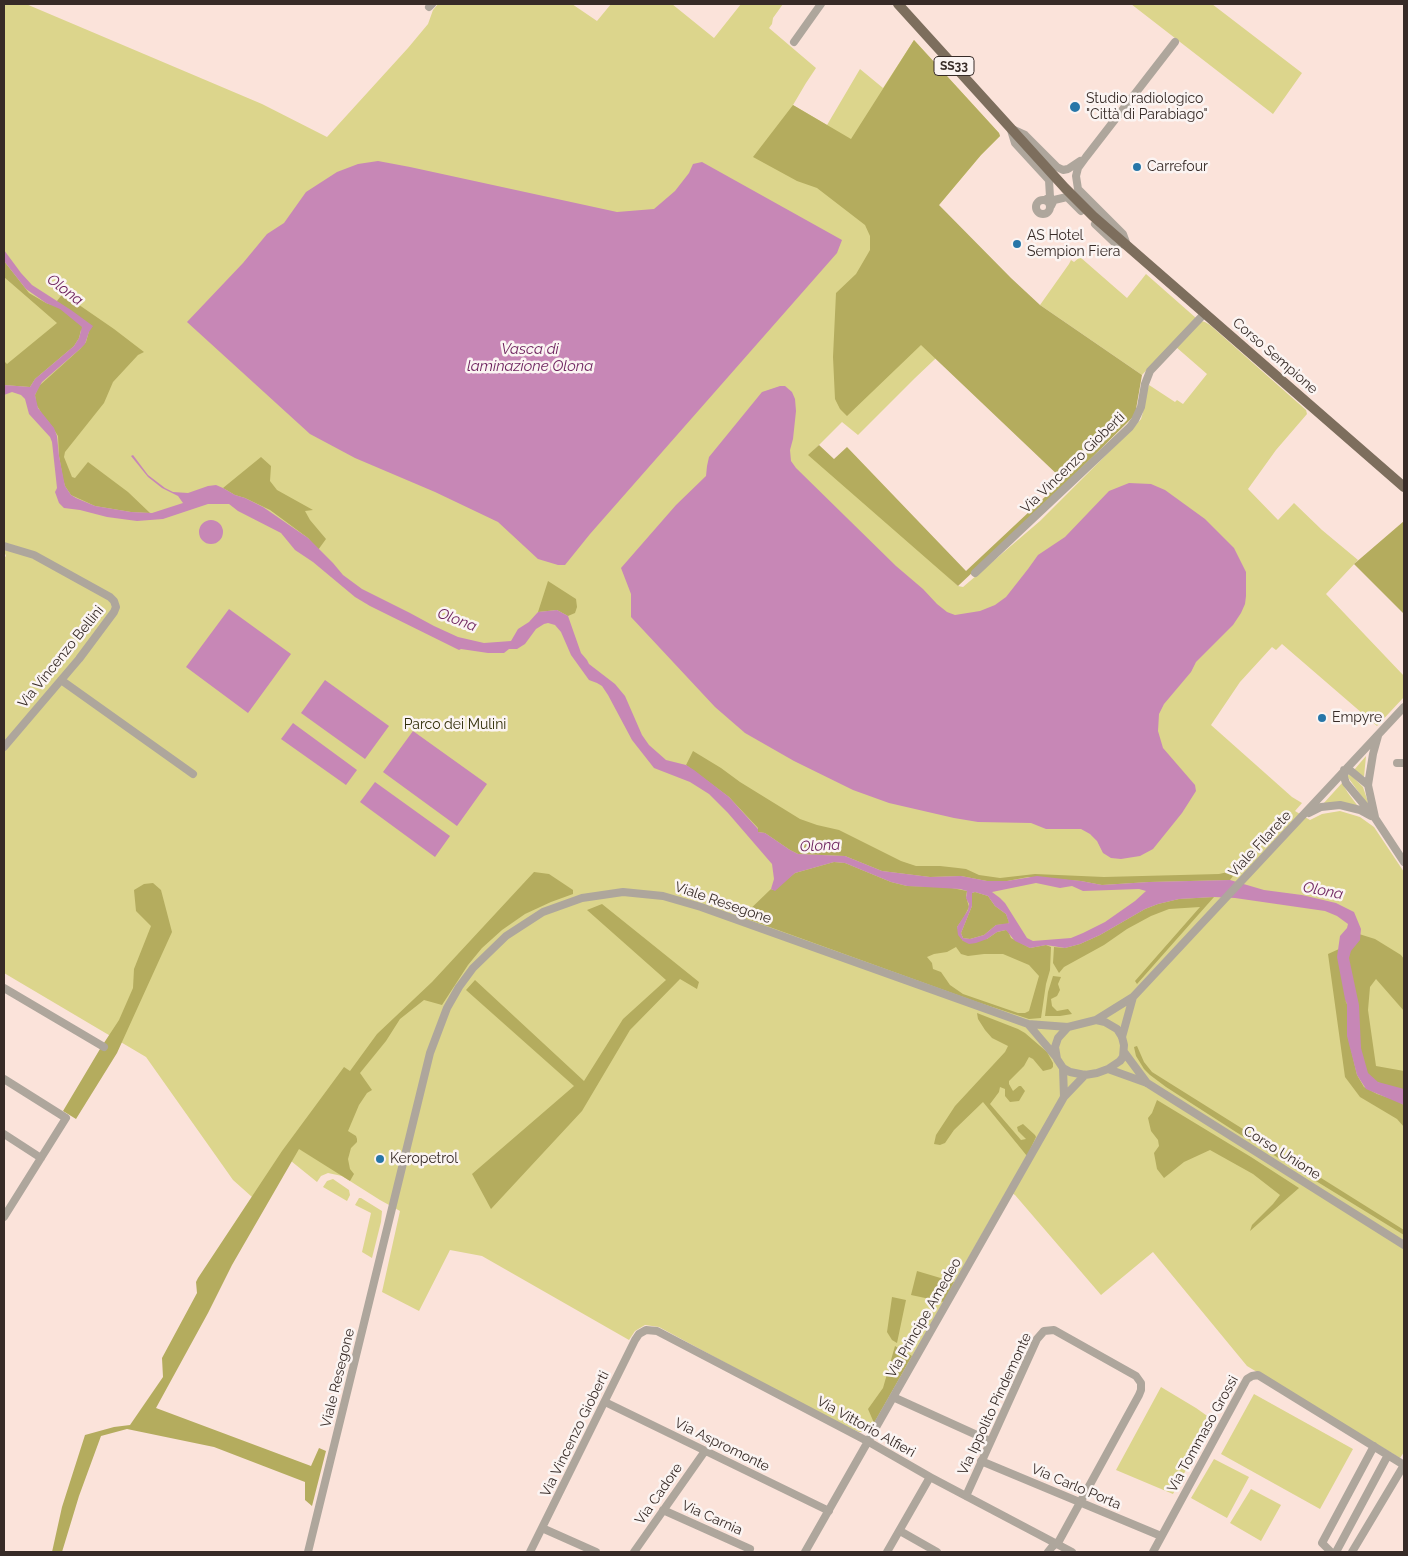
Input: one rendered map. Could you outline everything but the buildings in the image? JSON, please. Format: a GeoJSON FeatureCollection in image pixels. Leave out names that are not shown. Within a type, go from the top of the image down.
{"type":"FeatureCollection","features":[{"type":"Feature","properties":{"kind":"main road","name":"Corso Sempione"},"geometry":{"type":"LineString","coordinates":[[898,4],[1088,211],[1404,487]]}},
{"type":"Feature","properties":{"kind":"street"},"geometry":{"type":"LineString","coordinates":[[794,42],[821,4]]}},
{"type":"Feature","properties":{"kind":"street"},"geometry":{"type":"LineString","coordinates":[[1127,246],[1123,234],[1078,189],[1076,176],[1078,168],[1086,156],[1175,42]]}},
{"type":"Feature","properties":{"kind":"street"},"geometry":{"type":"LineString","coordinates":[[1010,128],[1025,135],[1057,167],[1063,170],[1075,165],[1086,156]]}},
{"type":"Feature","properties":{"kind":"street","name":"Corso Sempione"},"geometry":{"type":"LineString","coordinates":[[1010,128],[1015,143],[1049,180],[1050,197],[1048,203],[1067,197],[1114,242],[1127,246]]}},
{"type":"Feature","properties":{"kind":"street","name":"Via Vincenzo Gioberti"},"geometry":{"type":"LineString","coordinates":[[975,573],[1130,428],[1136,420],[1141,407],[1145,384],[1150,371],[1205,312]]}},
{"type":"Feature","properties":{"kind":"street","name":"Via Vincenzo Bellini"},"geometry":{"type":"LineString","coordinates":[[4,747],[79,659],[114,612],[116,604],[110,597],[34,555],[5,549]]}},
{"type":"Feature","properties":{"kind":"street"},"geometry":{"type":"LineString","coordinates":[[61,680],[193,774]]}},
{"type":"Feature","properties":{"kind":"street","name":"Viale Filarete"},"geometry":{"type":"LineString","coordinates":[[1096,1020],[1133,997],[1404,708]]}},
{"type":"Feature","properties":{"kind":"street"},"geometry":{"type":"LineString","coordinates":[[1375,818],[1368,785],[1373,754],[1379,734]]}},
{"type":"Feature","properties":{"kind":"street"},"geometry":{"type":"LineString","coordinates":[[1368,785],[1351,771],[1344,770],[1346,783],[1375,818],[1404,862]]}},
{"type":"Feature","properties":{"kind":"street"},"geometry":{"type":"LineString","coordinates":[[1304,815],[1321,807],[1340,805],[1360,810],[1375,818]]}},
{"type":"Feature","properties":{"kind":"street","name":"Viale Resegone"},"geometry":{"type":"LineString","coordinates":[[308,1552],[430,1053],[447,1008],[459,987],[473,968],[506,936],[543,912],[582,898],[623,892],[643,893],[682,901],[1028,1024],[1068,1027]]}},
{"type":"Feature","properties":{"kind":"street"},"geometry":{"type":"LineString","coordinates":[[4,988],[104,1047]]}},
{"type":"Feature","properties":{"kind":"street","name":"Viale Filarete"},"geometry":{"type":"LineString","coordinates":[[1122,1037],[1133,997]]}},
{"type":"Feature","properties":{"kind":"street"},"geometry":{"type":"LineString","coordinates":[[1028,1024],[1063,1068],[1070,1072],[1085,1075],[1108,1069],[1120,1061],[1124,1052],[1122,1037],[1111,1024],[1096,1020],[1068,1027],[1062,1032],[1056,1042],[1056,1058]]}},
{"type":"Feature","properties":{"kind":"street","name":"Corso Unione"},"geometry":{"type":"LineString","coordinates":[[1124,1052],[1147,1083]]}},
{"type":"Feature","properties":{"kind":"street"},"geometry":{"type":"LineString","coordinates":[[1063,1068],[1064,1097]]}},
{"type":"Feature","properties":{"kind":"street","name":"Corso Unione"},"geometry":{"type":"LineString","coordinates":[[1108,1069],[1147,1083],[1404,1245]]}},
{"type":"Feature","properties":{"kind":"street","name":"Via Principe Amedeo"},"geometry":{"type":"LineString","coordinates":[[805,1552],[1064,1097],[1085,1075]]}},
{"type":"Feature","properties":{"kind":"street"},"geometry":{"type":"LineString","coordinates":[[4,1079],[66,1118],[4,1217]]}},
{"type":"Feature","properties":{"kind":"street"},"geometry":{"type":"LineString","coordinates":[[4,1134],[41,1158]]}},
{"type":"Feature","properties":{"kind":"street","name":"Via Vincenzo Gioberti"},"geometry":{"type":"LineString","coordinates":[[530,1552],[639,1334],[646,1330]]}},
{"type":"Feature","properties":{"kind":"street","name":"Via Vittorio Alfieri"},"geometry":{"type":"LineString","coordinates":[[646,1330],[657,1331],[869,1442],[930,1477],[1072,1552]]}},
{"type":"Feature","properties":{"kind":"street","name":"Via Ippolito Pindemonte"},"geometry":{"type":"LineString","coordinates":[[966,1496],[1037,1339],[1044,1331],[1054,1330],[1136,1376],[1141,1383],[1139,1395],[1081,1503]]}},
{"type":"Feature","properties":{"kind":"street","name":"Via Tommaso Grossi"},"geometry":{"type":"LineString","coordinates":[[1153,1552],[1247,1379],[1252,1376],[1258,1375],[1374,1446]]}},
{"type":"Feature","properties":{"kind":"street"},"geometry":{"type":"LineString","coordinates":[[893,1397],[990,1441]]}},
{"type":"Feature","properties":{"kind":"street","name":"Via Aspromonte"},"geometry":{"type":"LineString","coordinates":[[605,1402],[829,1510]]}},
{"type":"Feature","properties":{"kind":"street"},"geometry":{"type":"LineString","coordinates":[[1331,1552],[1322,1543],[1374,1446],[1404,1466],[1352,1552]]}},
{"type":"Feature","properties":{"kind":"street","name":"Via Cadore"},"geometry":{"type":"LineString","coordinates":[[634,1552],[705,1451]]}},
{"type":"Feature","properties":{"kind":"street"},"geometry":{"type":"LineString","coordinates":[[1336,1552],[1388,1455]]}},
{"type":"Feature","properties":{"kind":"street","name":"Via Carlo Porta"},"geometry":{"type":"LineString","coordinates":[[981,1461],[1162,1536]]}},
{"type":"Feature","properties":{"kind":"street"},"geometry":{"type":"LineString","coordinates":[[887,1552],[930,1477]]}},
{"type":"Feature","properties":{"kind":"street"},"geometry":{"type":"LineString","coordinates":[[1048,1552],[1059,1541],[1081,1503]]}},
{"type":"Feature","properties":{"kind":"street","name":"Via Carnia"},"geometry":{"type":"LineString","coordinates":[[663,1510],[750,1549]]}},
{"type":"Feature","properties":{"kind":"street"},"geometry":{"type":"LineString","coordinates":[[542,1528],[596,1552]]}},
{"type":"Feature","properties":{"kind":"street"},"geometry":{"type":"LineString","coordinates":[[900,1531],[937,1552]]}},
{"type":"Feature","properties":{"kind":"green space","name":"Parco dei Mulini"},"geometry":{"type":"Polygon","coordinates":[[[4,4],[26,4],[262,104],[327,137],[408,48],[428,24],[433,10],[438,4],[572,4],[597,21],[611,4],[672,4],[714,38],[741,4],[783,4],[773,18],[769,28],[816,68],[793,105],[827,125],[860,69],[883,88],[914,40],[1000,136],[981,155],[939,205],[930,221],[1009,289],[858,435],[842,422],[814,450],[958,586],[963,587],[1040,521],[1134,427],[1141,419],[1149,385],[1175,402],[1177,400],[1183,404],[1207,374],[1176,347],[1201,321],[1210,325],[1306,410],[1307,414],[1276,450],[1248,489],[1278,520],[1294,503],[1322,530],[1358,560],[1326,594],[1404,676],[1404,697],[1377,726],[1282,644],[1276,650],[1272,647],[1240,682],[1211,725],[1292,797],[1302,803],[1295,811],[1310,820],[1322,814],[1340,811],[1360,817],[1374,827],[1404,872],[1404,1452],[1400,1458],[1247,1366],[1153,1252],[1101,1295],[1015,1195],[1007,1190],[874,1423],[865,1432],[859,1432],[837,1423],[659,1327],[645,1325],[635,1331],[629,1340],[482,1256],[450,1250],[419,1311],[382,1292],[400,1211],[342,1176],[328,1173],[321,1176],[317,1182],[291,1161],[261,1205],[233,1180],[146,1057],[4,973],[4,558],[6,556],[4,551],[4,4]]]}},
{"type":"Feature","properties":{"kind":"green space"},"geometry":{"type":"Polygon","coordinates":[[[1131,4],[1212,4],[1302,73],[1273,114],[1131,4]]]}},
{"type":"Feature","properties":{"kind":"green space"},"geometry":{"type":"Polygon","coordinates":[[[1080,257],[1127,298],[1146,274],[1196,318],[1142,375],[1040,305],[1071,260],[1074,262],[1080,257]]]}},
{"type":"Feature","properties":{"kind":"green space"},"geometry":{"type":"Polygon","coordinates":[[[1366,756],[1364,777],[1354,770],[1366,756]]]}},
{"type":"Feature","properties":{"kind":"green space"},"geometry":{"type":"Polygon","coordinates":[[[1350,774],[1363,787],[1370,808],[1347,776],[1350,774]]]}},
{"type":"Feature","properties":{"kind":"green space"},"geometry":{"type":"Polygon","coordinates":[[[1342,783],[1348,793],[1360,809],[1323,804],[1342,783]]]}},
{"type":"Feature","properties":{"kind":"green space"},"geometry":{"type":"Polygon","coordinates":[[[333,1179],[349,1190],[350,1195],[347,1201],[323,1187],[327,1181],[333,1179]]]}},
{"type":"Feature","properties":{"kind":"green space"},"geometry":{"type":"Polygon","coordinates":[[[359,1198],[382,1211],[372,1258],[362,1252],[371,1213],[355,1205],[359,1198]]]}},
{"type":"Feature","properties":{"kind":"green space"},"geometry":{"type":"Polygon","coordinates":[[[1161,1387],[1213,1420],[1173,1494],[1116,1470],[1161,1387]]]}},
{"type":"Feature","properties":{"kind":"green space"},"geometry":{"type":"Polygon","coordinates":[[[1254,1394],[1353,1449],[1320,1509],[1221,1454],[1254,1394]]]}},
{"type":"Feature","properties":{"kind":"green space"},"geometry":{"type":"Polygon","coordinates":[[[1214,1459],[1249,1477],[1227,1518],[1191,1498],[1214,1459]]]}},
{"type":"Feature","properties":{"kind":"green space"},"geometry":{"type":"Polygon","coordinates":[[[1251,1489],[1281,1505],[1261,1541],[1230,1523],[1251,1489]]]}},
{"type":"Feature","properties":{"kind":"shaded area"},"geometry":{"type":"Polygon","coordinates":[[[914,40],[1000,136],[981,155],[939,205],[1040,305],[1142,375],[1135,415],[958,586],[808,455],[819,445],[834,459],[847,447],[966,571],[1063,480],[921,345],[847,416],[840,409],[835,399],[833,357],[836,293],[856,274],[870,250],[870,236],[865,225],[817,188],[797,181],[753,157],[793,105],[851,139],[914,40]]]}},
{"type":"Feature","properties":{"kind":"shaded area"},"geometry":{"type":"Polygon","coordinates":[[[4,261],[29,293],[52,305],[64,292],[69,298],[144,352],[138,355],[113,382],[104,403],[65,452],[64,457],[72,477],[75,478],[88,462],[128,492],[150,513],[95,506],[71,495],[63,479],[58,436],[36,404],[35,395],[39,386],[80,349],[86,342],[89,331],[81,330],[74,346],[35,379],[30,387],[4,385],[4,361],[7,364],[57,323],[4,277],[4,261]]]}},
{"type":"Feature","properties":{"kind":"shaded area"},"geometry":{"type":"Polygon","coordinates":[[[261,457],[271,466],[270,481],[277,490],[313,510],[305,511],[326,539],[318,550],[308,538],[270,510],[223,488],[261,457]]]}},
{"type":"Feature","properties":{"kind":"shaded area"},"geometry":{"type":"Polygon","coordinates":[[[1404,521],[1404,614],[1354,564],[1404,521]]]}},
{"type":"Feature","properties":{"kind":"shaded area"},"geometry":{"type":"Polygon","coordinates":[[[548,581],[576,599],[577,607],[575,613],[568,616],[557,610],[538,612],[548,581]]]}},
{"type":"Feature","properties":{"kind":"shaded area"},"geometry":{"type":"Polygon","coordinates":[[[693,751],[800,819],[839,830],[901,861],[916,866],[966,869],[979,875],[1000,878],[1035,874],[1104,877],[1219,874],[1228,872],[1233,876],[1230,880],[1102,885],[1081,881],[1028,877],[1007,881],[987,881],[961,876],[930,877],[882,871],[845,856],[798,854],[765,833],[758,832],[758,828],[729,797],[686,765],[693,751]]]}},
{"type":"Feature","properties":{"kind":"shaded area"},"geometry":{"type":"Polygon","coordinates":[[[834,862],[845,863],[891,882],[907,886],[947,887],[967,891],[966,896],[969,907],[957,927],[963,941],[987,939],[997,932],[1006,930],[1011,938],[1030,948],[1046,945],[1051,947],[1050,970],[1041,1018],[1029,1019],[977,1002],[742,917],[771,889],[773,890],[795,873],[834,862]],[[956,947],[947,952],[927,957],[932,963],[933,969],[941,972],[950,985],[963,994],[1018,1013],[1029,1011],[1039,976],[1029,965],[1003,954],[968,956],[961,954],[956,947]]]}},
{"type":"Feature","properties":{"kind":"shaded area"},"geometry":{"type":"Polygon","coordinates":[[[534,872],[549,874],[573,890],[573,894],[525,914],[502,930],[482,948],[468,965],[442,1005],[424,1000],[400,1019],[386,1041],[360,1073],[372,1090],[367,1093],[359,1105],[348,1131],[356,1136],[357,1139],[357,1142],[351,1148],[348,1159],[350,1169],[354,1174],[350,1181],[299,1149],[232,1265],[156,1408],[311,1466],[319,1448],[326,1451],[312,1506],[305,1500],[305,1482],[214,1447],[127,1429],[101,1436],[79,1496],[62,1552],[52,1552],[62,1507],[85,1435],[114,1427],[130,1425],[163,1377],[162,1358],[197,1293],[196,1282],[198,1278],[282,1151],[344,1067],[350,1071],[377,1034],[432,982],[534,872]]]}},
{"type":"Feature","properties":{"kind":"shaded area"},"geometry":{"type":"Polygon","coordinates":[[[153,883],[161,890],[172,932],[117,1053],[76,1119],[63,1111],[119,1020],[133,988],[134,969],[151,926],[136,911],[134,890],[144,884],[153,883]]]}},
{"type":"Feature","properties":{"kind":"shaded area"},"geometry":{"type":"Polygon","coordinates":[[[975,892],[988,896],[995,906],[1006,914],[1009,922],[1008,924],[996,925],[984,935],[970,939],[963,938],[961,933],[972,906],[972,893],[975,892]]]}},
{"type":"Feature","properties":{"kind":"shaded area"},"geometry":{"type":"Polygon","coordinates":[[[1214,897],[1137,984],[1135,981],[1200,907],[1169,909],[1151,916],[1064,967],[1059,973],[1053,963],[1054,947],[1065,948],[1080,944],[1100,935],[1145,909],[1179,899],[1214,897]]]}},
{"type":"Feature","properties":{"kind":"shaded area"},"geometry":{"type":"Polygon","coordinates":[[[602,904],[699,982],[697,989],[680,979],[630,1030],[582,1111],[491,1209],[472,1174],[574,1086],[466,990],[475,980],[584,1081],[623,1019],[666,980],[587,910],[602,904]]]}},
{"type":"Feature","properties":{"kind":"shaded area"},"geometry":{"type":"Polygon","coordinates":[[[1359,934],[1375,939],[1401,955],[1404,959],[1404,1011],[1376,979],[1370,987],[1368,1010],[1376,1066],[1404,1071],[1404,1092],[1369,1079],[1364,1071],[1356,1016],[1345,1000],[1347,1004],[1347,1032],[1357,1075],[1364,1087],[1404,1105],[1404,1127],[1397,1119],[1360,1097],[1345,1077],[1328,954],[1350,944],[1359,934]]]}},
{"type":"Feature","properties":{"kind":"shaded area"},"geometry":{"type":"Polygon","coordinates":[[[1053,976],[1061,977],[1058,984],[1060,990],[1057,996],[1051,999],[1052,1006],[1057,1011],[1068,1009],[1072,1014],[1045,1016],[1048,992],[1053,976]]]}},
{"type":"Feature","properties":{"kind":"shaded area"},"geometry":{"type":"Polygon","coordinates":[[[977,1013],[1025,1033],[1047,1052],[1053,1063],[1051,1069],[1043,1071],[1029,1057],[1024,1066],[1009,1081],[1013,1091],[1021,1086],[1025,1091],[1019,1101],[1010,1102],[1005,1096],[1005,1089],[1000,1087],[999,1092],[990,1104],[1021,1140],[1026,1139],[1018,1131],[1017,1127],[1023,1124],[1035,1135],[1036,1137],[1027,1156],[983,1102],[954,1130],[945,1143],[940,1145],[934,1144],[936,1135],[955,1106],[1005,1052],[1008,1046],[992,1038],[978,1019],[977,1013]]]}},
{"type":"Feature","properties":{"kind":"shaded area"},"geometry":{"type":"Polygon","coordinates":[[[1137,1046],[1144,1062],[1152,1072],[1404,1230],[1404,1235],[1166,1087],[1144,1069],[1136,1056],[1134,1047],[1137,1046]]]}},
{"type":"Feature","properties":{"kind":"shaded area"},"geometry":{"type":"Polygon","coordinates":[[[1157,1100],[1299,1188],[1250,1231],[1252,1225],[1280,1195],[1253,1174],[1210,1150],[1184,1162],[1164,1178],[1157,1169],[1154,1153],[1159,1146],[1158,1140],[1151,1131],[1148,1118],[1157,1100]]]}},
{"type":"Feature","properties":{"kind":"shaded area"},"geometry":{"type":"Polygon","coordinates":[[[917,1271],[954,1282],[944,1302],[911,1295],[917,1271]]]}},
{"type":"Feature","properties":{"kind":"shaded area"},"geometry":{"type":"Polygon","coordinates":[[[892,1297],[906,1300],[897,1343],[892,1340],[887,1332],[892,1297]]]}},
{"type":"Feature","properties":{"kind":"shaded area"},"geometry":{"type":"Polygon","coordinates":[[[895,1346],[912,1356],[874,1423],[868,1409],[883,1388],[895,1346]]]}},
{"type":"Feature","properties":{"kind":"water","name":"Vasca di laminazione Olona"},"geometry":{"type":"Polygon","coordinates":[[[378,161],[617,212],[654,209],[675,191],[689,173],[693,164],[702,162],[842,240],[837,253],[590,534],[565,565],[558,565],[538,559],[498,522],[435,492],[355,458],[310,434],[187,322],[243,263],[267,234],[284,223],[306,192],[337,172],[358,164],[378,161]]]}},
{"type":"Feature","properties":{"kind":"water"},"geometry":{"type":"Polygon","coordinates":[[[4,250],[32,285],[93,326],[85,344],[42,382],[35,395],[38,408],[54,428],[57,436],[65,486],[71,495],[95,506],[131,512],[152,513],[183,503],[178,496],[162,488],[148,477],[131,456],[133,455],[148,475],[173,492],[188,493],[216,485],[263,507],[308,538],[343,575],[362,589],[458,637],[484,643],[511,641],[518,629],[529,622],[538,612],[557,610],[568,616],[581,653],[589,664],[615,684],[625,696],[642,735],[649,745],[666,760],[686,765],[694,770],[729,797],[758,829],[758,832],[765,833],[798,854],[845,856],[882,871],[930,877],[961,876],[987,881],[1007,881],[1037,876],[1102,885],[1230,880],[1264,890],[1302,895],[1336,903],[1354,912],[1361,929],[1360,940],[1351,951],[1349,958],[1359,1005],[1361,1048],[1368,1073],[1378,1082],[1404,1089],[1404,1105],[1366,1089],[1357,1075],[1347,1036],[1347,1004],[1337,957],[1340,936],[1348,924],[1337,916],[1325,911],[1235,898],[1179,899],[1145,909],[1100,935],[1080,944],[1065,948],[1046,945],[1030,948],[1015,941],[1006,930],[997,932],[987,939],[976,943],[969,944],[963,941],[958,935],[957,927],[968,910],[967,891],[907,886],[891,882],[845,863],[834,862],[795,873],[775,891],[771,889],[774,879],[772,864],[709,794],[690,782],[654,768],[632,740],[602,686],[589,680],[571,655],[561,632],[555,625],[544,624],[536,629],[525,644],[517,649],[509,649],[504,653],[459,650],[355,597],[313,562],[295,550],[281,533],[238,511],[229,504],[208,504],[163,519],[137,521],[64,508],[59,503],[55,492],[57,488],[50,437],[29,414],[25,399],[21,395],[12,392],[4,395],[4,385],[30,387],[35,379],[74,346],[79,338],[82,327],[60,309],[46,303],[26,289],[4,261],[4,250]],[[1036,883],[992,892],[1005,903],[1027,938],[1033,941],[1071,938],[1083,933],[1105,922],[1146,891],[1139,889],[1083,891],[1072,886],[1060,888],[1036,883]],[[975,892],[972,893],[972,906],[961,933],[963,938],[970,939],[984,935],[996,925],[1009,923],[1006,914],[995,906],[988,896],[975,892]]]}},
{"type":"Feature","properties":{"kind":"water"},"geometry":{"type":"Polygon","coordinates":[[[785,386],[792,392],[795,399],[796,411],[790,450],[791,461],[796,468],[937,604],[947,612],[955,615],[980,611],[995,605],[1006,597],[1038,555],[1065,537],[1109,491],[1129,483],[1151,484],[1165,490],[1205,519],[1234,548],[1246,572],[1246,596],[1241,613],[1233,625],[1196,662],[1191,672],[1164,704],[1159,714],[1158,731],[1163,748],[1195,785],[1196,791],[1182,813],[1153,849],[1140,856],[1121,859],[1111,858],[1103,853],[1097,841],[1090,834],[1081,829],[1046,829],[1031,823],[978,822],[954,818],[889,803],[853,790],[794,761],[745,733],[715,707],[631,617],[631,594],[621,568],[676,505],[706,476],[709,457],[762,392],[785,386]]]}},
{"type":"Feature","properties":{"kind":"water"},"geometry":{"type":"Polygon","coordinates":[[[206,520],[216,520],[223,527],[223,537],[216,544],[206,544],[199,537],[199,527],[206,520]]]}},
{"type":"Feature","properties":{"kind":"water"},"geometry":{"type":"Polygon","coordinates":[[[229,609],[291,654],[248,713],[186,667],[229,609]]]}},
{"type":"Feature","properties":{"kind":"water"},"geometry":{"type":"Polygon","coordinates":[[[325,680],[389,726],[365,759],[301,713],[325,680]]]}},
{"type":"Feature","properties":{"kind":"water"},"geometry":{"type":"Polygon","coordinates":[[[293,723],[357,770],[346,785],[281,739],[293,723]]]}},
{"type":"Feature","properties":{"kind":"water"},"geometry":{"type":"Polygon","coordinates":[[[413,731],[487,784],[457,826],[383,772],[413,731]]]}},
{"type":"Feature","properties":{"kind":"water"},"geometry":{"type":"Polygon","coordinates":[[[375,782],[450,836],[435,857],[360,802],[375,782]]]}},
{"type":"Feature","properties":{"kind":"place","name":"Studio radiologico \"Città di Parabiago\""},"geometry":{"type":"Point","coordinates":[1075,107]}},
{"type":"Feature","properties":{"kind":"place","name":"Carrefour"},"geometry":{"type":"Point","coordinates":[1137,167]}},
{"type":"Feature","properties":{"kind":"place","name":"AS Hotel Sempion Fiera"},"geometry":{"type":"Point","coordinates":[1017,244]}},
{"type":"Feature","properties":{"kind":"place","name":"Empyre"},"geometry":{"type":"Point","coordinates":[1322,718]}},
{"type":"Feature","properties":{"kind":"place","name":"Keropetrol"},"geometry":{"type":"Point","coordinates":[380,1159]}},
{"type":"Feature","properties":{"kind":"water label","name":"Olona"},"geometry":{"type":"Point","coordinates":[65,290]}},
{"type":"Feature","properties":{"kind":"water label","name":"Olona"},"geometry":{"type":"Point","coordinates":[457,620]}},
{"type":"Feature","properties":{"kind":"water label","name":"Olona"},"geometry":{"type":"Point","coordinates":[820,846]}},
{"type":"Feature","properties":{"kind":"water label","name":"Olona"},"geometry":{"type":"Point","coordinates":[1323,891]}}]}
